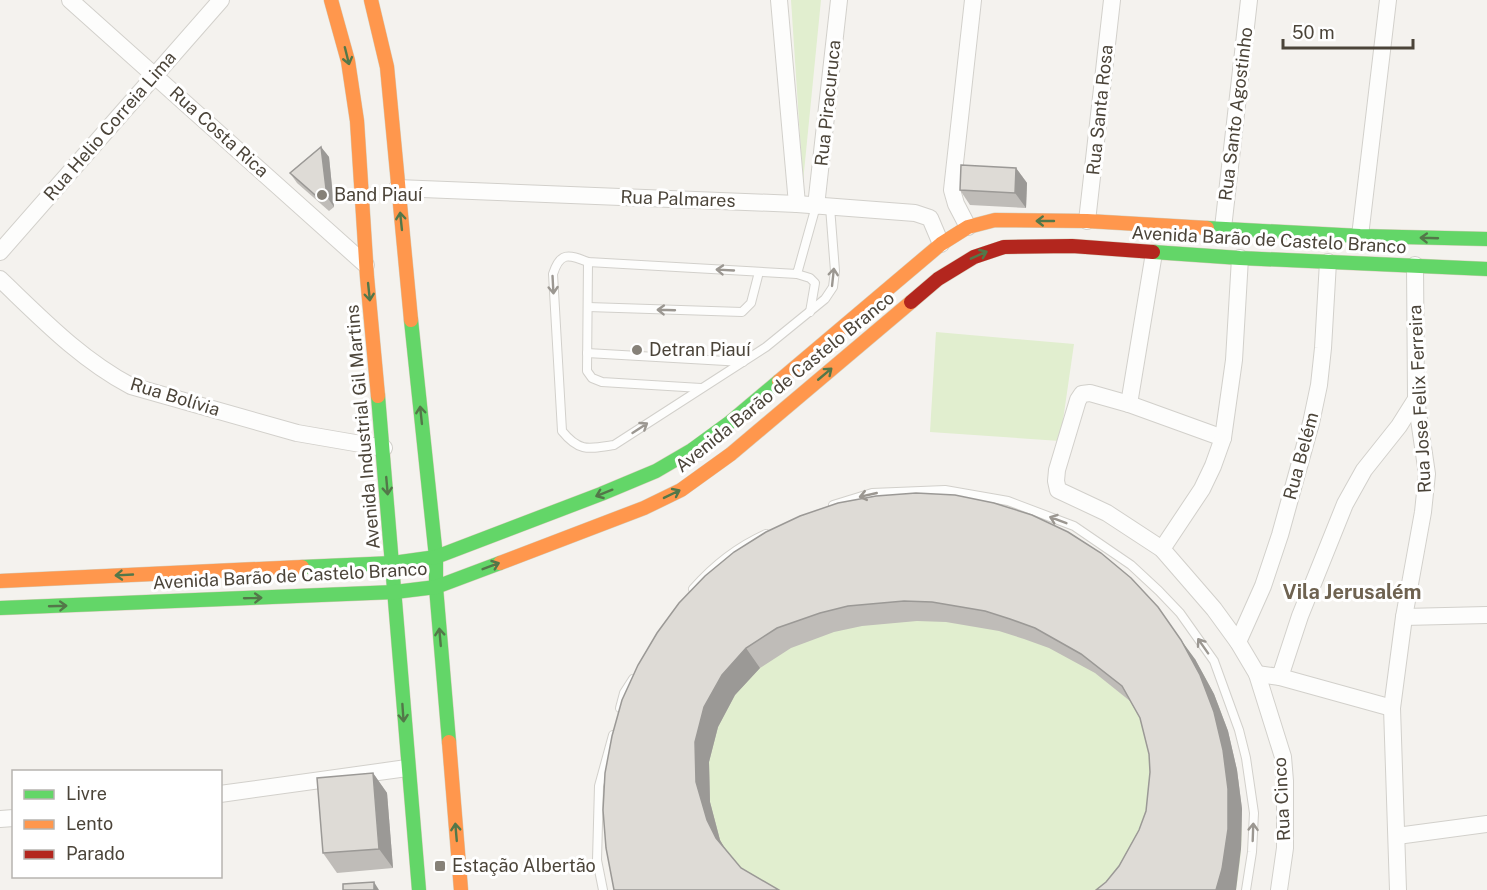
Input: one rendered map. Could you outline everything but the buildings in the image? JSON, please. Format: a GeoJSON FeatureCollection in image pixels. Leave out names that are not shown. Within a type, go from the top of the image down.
{"type":"FeatureCollection","features":[{"type":"Feature","properties":{"kind":"main road","name":"Avenida Industrial Gil Martins"},"geometry":{"type":"LineString","coordinates":[[331,0],[341,32],[354,92],[366,265],[384,448],[407,768],[419,890]]}},
{"type":"Feature","properties":{"kind":"main road"},"geometry":{"type":"LineString","coordinates":[[371,0],[387,67],[397,188],[436,557],[436,587],[460,890]]}},
{"type":"Feature","properties":{"kind":"main road","name":"Avenida Barão de Castelo Branco"},"geometry":{"type":"LineString","coordinates":[[0,581],[393,563],[436,557],[602,494],[656,471],[692,450],[729,423],[941,244],[968,227],[995,220],[1087,221],[1360,236],[1487,239]]}},
{"type":"Feature","properties":{"kind":"main road","name":"Avenida Barão de Castelo Branco"},"geometry":{"type":"LineString","coordinates":[[0,608],[395,592],[436,587],[644,508],[681,490],[731,454],[938,279],[974,256],[1004,247],[1072,246],[1240,258],[1487,269]]}},
{"type":"Feature","properties":{"kind":"street","name":"Rua Costa Rica"},"geometry":{"type":"LineString","coordinates":[[70,0],[366,265]]}},
{"type":"Feature","properties":{"kind":"street","name":"Rua Helio Correia Lima"},"geometry":{"type":"LineString","coordinates":[[0,252],[221,0]]}},
{"type":"Feature","properties":{"kind":"street"},"geometry":{"type":"LineString","coordinates":[[778,0],[797,204]]}},
{"type":"Feature","properties":{"kind":"street","name":"Rua Piracuruca"},"geometry":{"type":"LineString","coordinates":[[823,207],[839,0]]}},
{"type":"Feature","properties":{"kind":"street"},"geometry":{"type":"LineString","coordinates":[[968,227],[956,204],[952,190],[974,0]]}},
{"type":"Feature","properties":{"kind":"street","name":"Rua Santa Rosa"},"geometry":{"type":"LineString","coordinates":[[1087,221],[1112,0]]}},
{"type":"Feature","properties":{"kind":"street","name":"Rua Santo Agostinho"},"geometry":{"type":"LineString","coordinates":[[1223,228],[1249,0]]}},
{"type":"Feature","properties":{"kind":"street"},"geometry":{"type":"LineString","coordinates":[[1360,236],[1388,0]]}},
{"type":"Feature","properties":{"kind":"street","name":"Rua Palmares"},"geometry":{"type":"LineString","coordinates":[[397,188],[797,204],[915,213],[931,219],[941,244]]}},
{"type":"Feature","properties":{"kind":"street"},"geometry":{"type":"LineString","coordinates":[[1129,404],[1154,253]]}},
{"type":"Feature","properties":{"kind":"street"},"geometry":{"type":"LineString","coordinates":[[1162,549],[1202,489],[1213,466],[1222,438],[1234,360],[1240,258]]}},
{"type":"Feature","properties":{"kind":"street","name":"Rua Belém"},"geometry":{"type":"LineString","coordinates":[[1238,642],[1263,586],[1280,535],[1311,423],[1319,386],[1328,262]]}},
{"type":"Feature","properties":{"kind":"street","name":"Rua Jose Felix Ferreira"},"geometry":{"type":"LineString","coordinates":[[1398,890],[1392,708],[1427,474],[1416,399],[1416,265]]}},
{"type":"Feature","properties":{"kind":"street","name":"Rua Bolívia"},"geometry":{"type":"LineString","coordinates":[[0,279],[71,346],[108,374],[131,386],[297,433],[384,448]]}},
{"type":"Feature","properties":{"kind":"street"},"geometry":{"type":"LineString","coordinates":[[1222,438],[1129,404],[1090,393],[1080,395],[1058,470],[1057,487],[1065,494],[1107,513],[1162,549],[1214,609],[1238,642],[1257,675],[1280,677],[1392,708]]}},
{"type":"Feature","properties":{"kind":"street"},"geometry":{"type":"LineString","coordinates":[[1280,677],[1300,616],[1345,504],[1364,470],[1399,426],[1416,399]]}},
{"type":"Feature","properties":{"kind":"street"},"geometry":{"type":"LineString","coordinates":[[1404,617],[1487,615]]}},
{"type":"Feature","properties":{"kind":"street","name":"Rua Cinco"},"geometry":{"type":"LineString","coordinates":[[1257,675],[1283,758],[1285,848],[1279,890]]}},
{"type":"Feature","properties":{"kind":"street"},"geometry":{"type":"LineString","coordinates":[[222,794],[407,768]]}},
{"type":"Feature","properties":{"kind":"street"},"geometry":{"type":"LineString","coordinates":[[1397,836],[1487,824]]}},
{"type":"Feature","properties":{"kind":"lane"},"geometry":{"type":"LineString","coordinates":[[797,274],[823,207]]}},
{"type":"Feature","properties":{"kind":"lane"},"geometry":{"type":"LineString","coordinates":[[810,312],[815,284],[810,278],[797,274],[588,262],[573,256],[565,256],[557,261],[553,274],[562,431],[572,444],[588,449],[614,445],[766,347],[810,312],[825,299],[833,287],[835,271],[823,207]]}},
{"type":"Feature","properties":{"kind":"lane"},"geometry":{"type":"LineString","coordinates":[[588,262],[587,371],[592,378],[602,382],[702,388]]}},
{"type":"Feature","properties":{"kind":"lane"},"geometry":{"type":"LineString","coordinates":[[588,307],[742,312],[751,303],[759,272]]}},
{"type":"Feature","properties":{"kind":"lane"},"geometry":{"type":"LineString","coordinates":[[588,353],[743,362]]}},
{"type":"Feature","properties":{"kind":"lane"},"geometry":{"type":"LineString","coordinates":[[822,509],[872,493],[945,490],[1008,501],[1074,526],[1131,565],[1180,613],[1214,661],[1229,701],[1246,758],[1254,813],[1252,852],[1246,890]]}},
{"type":"Feature","properties":{"kind":"lane"},"geometry":{"type":"LineString","coordinates":[[690,593],[711,568],[748,542],[780,527]]}},
{"type":"Feature","properties":{"kind":"lane"},"geometry":{"type":"LineString","coordinates":[[619,714],[624,693],[635,674]]}},
{"type":"Feature","properties":{"kind":"lane"},"geometry":{"type":"LineString","coordinates":[[603,890],[597,860],[598,786],[616,724]]}},
{"type":"Feature","properties":{"kind":"green space"},"geometry":{"type":"Polygon","coordinates":[[[791,0],[821,0],[803,182],[791,0]]]}},
{"type":"Feature","properties":{"kind":"green space"},"geometry":{"type":"Polygon","coordinates":[[[936,332],[1074,344],[1060,441],[930,432],[936,332]]]}},
{"type":"Feature","properties":{"kind":"green space"},"geometry":{"type":"Polygon","coordinates":[[[719,595],[1172,627],[1209,684],[1232,749],[1239,790],[1242,831],[1236,890],[624,890],[719,595]]]}},
{"type":"Feature","properties":{"kind":"traffic: fast"},"geometry":{"type":"LineString","coordinates":[[1207,228],[1360,236],[1487,239]]}},
{"type":"Feature","properties":{"kind":"traffic: fast"},"geometry":{"type":"LineString","coordinates":[[1153,252],[1487,269]]}},
{"type":"Feature","properties":{"kind":"traffic: fast"},"geometry":{"type":"LineString","coordinates":[[411,320],[436,557],[436,587],[449,742]]}},
{"type":"Feature","properties":{"kind":"traffic: fast"},"geometry":{"type":"LineString","coordinates":[[302,567],[393,563],[436,557],[601,494],[656,471],[692,450],[729,423],[779,381]]}},
{"type":"Feature","properties":{"kind":"traffic: fast"},"geometry":{"type":"LineString","coordinates":[[378,396],[419,890]]}},
{"type":"Feature","properties":{"kind":"traffic: fast"},"geometry":{"type":"LineString","coordinates":[[0,608],[395,592],[436,587],[500,563]]}},
{"type":"Feature","properties":{"kind":"traffic: slow"},"geometry":{"type":"LineString","coordinates":[[331,0],[348,61],[357,121],[367,277],[378,396]]}},
{"type":"Feature","properties":{"kind":"traffic: slow"},"geometry":{"type":"LineString","coordinates":[[371,0],[387,67],[411,320]]}},
{"type":"Feature","properties":{"kind":"traffic: slow"},"geometry":{"type":"LineString","coordinates":[[779,381],[941,244],[968,227],[995,220],[1087,221],[1207,228]]}},
{"type":"Feature","properties":{"kind":"traffic: slow"},"geometry":{"type":"LineString","coordinates":[[500,563],[644,508],[681,490],[731,454],[911,302]]}},
{"type":"Feature","properties":{"kind":"traffic: slow"},"geometry":{"type":"LineString","coordinates":[[0,581],[302,567]]}},
{"type":"Feature","properties":{"kind":"traffic: slow"},"geometry":{"type":"LineString","coordinates":[[449,742],[461,890]]}},
{"type":"Feature","properties":{"kind":"traffic: jam"},"geometry":{"type":"LineString","coordinates":[[911,302],[938,279],[974,257],[1004,247],[1072,246],[1153,252]]}},
{"type":"Feature","properties":{"kind":"place","name":"Band Piauí"},"geometry":{"type":"Point","coordinates":[322,195]}},
{"type":"Feature","properties":{"kind":"place","name":"Detran Piauí"},"geometry":{"type":"Point","coordinates":[637,350]}},
{"type":"Feature","properties":{"kind":"place","name":"Estação Albertão"},"geometry":{"type":"Point","coordinates":[440,866]}},
{"type":"Feature","properties":{"kind":"district","name":"Vila Jerusalém"},"geometry":{"type":"Point","coordinates":[1352,592]}}]}
